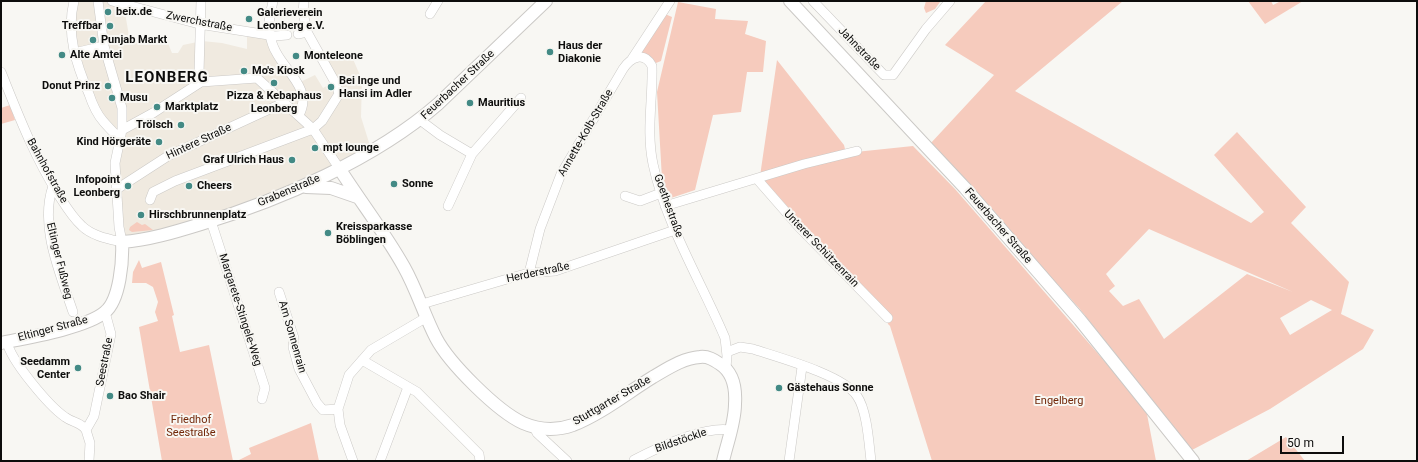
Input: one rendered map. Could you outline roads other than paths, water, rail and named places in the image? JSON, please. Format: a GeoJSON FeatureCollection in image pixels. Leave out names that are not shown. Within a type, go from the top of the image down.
{"type":"FeatureCollection","features":[{"type":"Feature","properties":{"kind":"main road","name":"Feuerbacher Straße"},"geometry":{"type":"LineString","coordinates":[[339,168],[420,120],[546,1]]}},
{"type":"Feature","properties":{"kind":"main road","name":"Feuerbacher Straße"},"geometry":{"type":"LineString","coordinates":[[790,1],[965,188],[1080,320],[1193,461]]}},
{"type":"Feature","properties":{"kind":"main road","name":"Grabenstraße"},"geometry":{"type":"LineString","coordinates":[[122,242],[158,236],[211,221],[301,187],[339,168]]}},
{"type":"Feature","properties":{"kind":"main road","name":"Stuttgarter Straße"},"geometry":{"type":"LineString","coordinates":[[339,168],[404,267],[442,347],[467,378],[499,406],[521,422],[534,428],[557,429],[572,425],[590,417],[666,369],[686,360],[701,357],[711,358],[726,368]]}},
{"type":"Feature","properties":{"kind":"main road"},"geometry":{"type":"LineString","coordinates":[[301,187],[331,188],[357,196]]}},
{"type":"Feature","properties":{"kind":"main road"},"geometry":{"type":"LineString","coordinates":[[104,312],[113,300],[118,281],[123,258],[122,242]]}},
{"type":"Feature","properties":{"kind":"main road","name":"Eltinger Straße"},"geometry":{"type":"LineString","coordinates":[[4,342],[76,325],[104,312]]}},
{"type":"Feature","properties":{"kind":"main road"},"geometry":{"type":"LineString","coordinates":[[723,461],[735,405],[734,386],[731,374],[726,368]]}},
{"type":"Feature","properties":{"kind":"street"},"geometry":{"type":"LineString","coordinates":[[74,1],[70,14],[71,39],[79,70],[95,108],[102,120],[121,135]]}},
{"type":"Feature","properties":{"kind":"street"},"geometry":{"type":"LineString","coordinates":[[98,1],[104,46],[122,108],[121,135],[115,162],[122,242]]}},
{"type":"Feature","properties":{"kind":"street","name":"Zwerchstraße"},"geometry":{"type":"LineString","coordinates":[[112,1],[199,24],[287,35]]}},
{"type":"Feature","properties":{"kind":"street"},"geometry":{"type":"LineString","coordinates":[[200,78],[199,24],[201,1]]}},
{"type":"Feature","properties":{"kind":"street"},"geometry":{"type":"LineString","coordinates":[[273,1],[269,27],[270,34],[276,52],[300,86],[303,109],[299,115]]}},
{"type":"Feature","properties":{"kind":"street"},"geometry":{"type":"LineString","coordinates":[[430,14],[438,1]]}},
{"type":"Feature","properties":{"kind":"street","name":"Annette-Kolb-Straße"},"geometry":{"type":"LineString","coordinates":[[529,273],[540,228],[561,174],[629,61],[670,1]]}},
{"type":"Feature","properties":{"kind":"street","name":"Jahnstraße"},"geometry":{"type":"LineString","coordinates":[[813,1],[884,75],[893,75],[926,29],[950,1]]}},
{"type":"Feature","properties":{"kind":"street"},"geometry":{"type":"LineString","coordinates":[[150,200],[153,192],[175,181],[313,129],[322,121],[339,94],[336,84],[305,31],[304,4]]}},
{"type":"Feature","properties":{"kind":"street"},"geometry":{"type":"LineString","coordinates":[[74,53],[104,46]]}},
{"type":"Feature","properties":{"kind":"street","name":"Goethestraße"},"geometry":{"type":"LineString","coordinates":[[629,61],[642,57],[648,60],[652,66],[649,133],[653,163],[665,206],[725,338],[727,352],[726,368]]}},
{"type":"Feature","properties":{"kind":"street","name":"Bahnhofstraße"},"geometry":{"type":"LineString","coordinates":[[1,72],[29,139],[53,186],[71,214],[82,227],[91,233],[122,242]]}},
{"type":"Feature","properties":{"kind":"street"},"geometry":{"type":"LineString","coordinates":[[121,135],[154,113],[200,78],[257,78],[275,94],[281,104],[299,115],[313,129],[339,168]]}},
{"type":"Feature","properties":{"kind":"street"},"geometry":{"type":"LineString","coordinates":[[448,206],[472,154],[521,98]]}},
{"type":"Feature","properties":{"kind":"street","name":"Hintere Straße"},"geometry":{"type":"LineString","coordinates":[[117,189],[168,156],[281,104]]}},
{"type":"Feature","properties":{"kind":"street"},"geometry":{"type":"LineString","coordinates":[[420,120],[440,135],[472,154]]}},
{"type":"Feature","properties":{"kind":"street"},"geometry":{"type":"LineString","coordinates":[[665,206],[829,157],[857,151]]}},
{"type":"Feature","properties":{"kind":"street","name":"Unterer Schützenrain"},"geometry":{"type":"LineString","coordinates":[[757,179],[799,227],[888,318]]}},
{"type":"Feature","properties":{"kind":"street","name":"Eltinger Fußweg"},"geometry":{"type":"LineString","coordinates":[[53,186],[50,196],[48,224],[73,312]]}},
{"type":"Feature","properties":{"kind":"street"},"geometry":{"type":"LineString","coordinates":[[624,196],[640,201],[661,193]]}},
{"type":"Feature","properties":{"kind":"street","name":"Margarete-Stingele-Weg"},"geometry":{"type":"LineString","coordinates":[[211,221],[265,388],[262,399]]}},
{"type":"Feature","properties":{"kind":"street","name":"Herderstraße"},"geometry":{"type":"LineString","coordinates":[[422,304],[529,273],[555,271],[675,230]]}},
{"type":"Feature","properties":{"kind":"street","name":"Am Sonnenrain"},"geometry":{"type":"LineString","coordinates":[[279,292],[294,338],[293,347],[299,369],[307,386],[323,410],[338,409]]}},
{"type":"Feature","properties":{"kind":"street","name":"Seestraße"},"geometry":{"type":"LineString","coordinates":[[86,430],[94,416],[111,334],[110,324],[104,312]]}},
{"type":"Feature","properties":{"kind":"street"},"geometry":{"type":"LineString","coordinates":[[353,461],[340,425],[338,409],[349,375],[371,350],[427,317]]}},
{"type":"Feature","properties":{"kind":"street"},"geometry":{"type":"LineString","coordinates":[[4,342],[14,358],[42,394],[66,418],[82,425],[86,430],[90,443],[89,461]]}},
{"type":"Feature","properties":{"kind":"street"},"geometry":{"type":"LineString","coordinates":[[727,352],[740,347],[753,349],[826,375],[846,385],[858,396],[868,427],[871,461]]}},
{"type":"Feature","properties":{"kind":"street"},"geometry":{"type":"LineString","coordinates":[[362,360],[417,392],[479,454],[480,461]]}},
{"type":"Feature","properties":{"kind":"street"},"geometry":{"type":"LineString","coordinates":[[789,461],[802,367]]}},
{"type":"Feature","properties":{"kind":"street"},"geometry":{"type":"LineString","coordinates":[[380,461],[408,387]]}},
{"type":"Feature","properties":{"kind":"street"},"geometry":{"type":"LineString","coordinates":[[534,428],[537,433],[567,461]]}},
{"type":"Feature","properties":{"kind":"street","name":"Bildstöckle"},"geometry":{"type":"LineString","coordinates":[[634,460],[661,446],[694,435],[721,428],[730,430]]}},
{"type":"Feature","properties":{"kind":"place","name":"beix.de"},"geometry":{"type":"Point","coordinates":[108,12]}},
{"type":"Feature","properties":{"kind":"place","name":"Galerieverein Leonberg e.V."},"geometry":{"type":"Point","coordinates":[249,19]}},
{"type":"Feature","properties":{"kind":"place","name":"Treffbar"},"geometry":{"type":"Point","coordinates":[110,26]}},
{"type":"Feature","properties":{"kind":"place","name":"Punjab Markt"},"geometry":{"type":"Point","coordinates":[93,40]}},
{"type":"Feature","properties":{"kind":"place","name":"Haus der Diakonie"},"geometry":{"type":"Point","coordinates":[550,52]}},
{"type":"Feature","properties":{"kind":"place","name":"Alte Amtei"},"geometry":{"type":"Point","coordinates":[62,55]}},
{"type":"Feature","properties":{"kind":"place","name":"Monteleone"},"geometry":{"type":"Point","coordinates":[296,56]}},
{"type":"Feature","properties":{"kind":"place","name":"Mo's Kiosk"},"geometry":{"type":"Point","coordinates":[244,71]}},
{"type":"Feature","properties":{"kind":"place","name":"Pizza & Kebaphaus Leonberg"},"geometry":{"type":"Point","coordinates":[274,83]}},
{"type":"Feature","properties":{"kind":"place","name":"Donut Prinz"},"geometry":{"type":"Point","coordinates":[108,86]}},
{"type":"Feature","properties":{"kind":"place","name":"Bei Inge und Hansi im Adler"},"geometry":{"type":"Point","coordinates":[331,87]}},
{"type":"Feature","properties":{"kind":"place","name":"Musu"},"geometry":{"type":"Point","coordinates":[112,98]}},
{"type":"Feature","properties":{"kind":"place","name":"Mauritius"},"geometry":{"type":"Point","coordinates":[470,103]}},
{"type":"Feature","properties":{"kind":"place","name":"Marktplatz"},"geometry":{"type":"Point","coordinates":[157,107]}},
{"type":"Feature","properties":{"kind":"place","name":"Trölsch"},"geometry":{"type":"Point","coordinates":[181,125]}},
{"type":"Feature","properties":{"kind":"place","name":"Kind Hörgeräte"},"geometry":{"type":"Point","coordinates":[159,142]}},
{"type":"Feature","properties":{"kind":"place","name":"mpt lounge"},"geometry":{"type":"Point","coordinates":[315,148]}},
{"type":"Feature","properties":{"kind":"place","name":"Graf Ulrich Haus"},"geometry":{"type":"Point","coordinates":[292,160]}},
{"type":"Feature","properties":{"kind":"place","name":"Sonne"},"geometry":{"type":"Point","coordinates":[394,184]}},
{"type":"Feature","properties":{"kind":"place","name":"Infopoint Leonberg"},"geometry":{"type":"Point","coordinates":[128,186]}},
{"type":"Feature","properties":{"kind":"place","name":"Cheers"},"geometry":{"type":"Point","coordinates":[189,186]}},
{"type":"Feature","properties":{"kind":"place","name":"Hirschbrunnenplatz"},"geometry":{"type":"Point","coordinates":[141,215]}},
{"type":"Feature","properties":{"kind":"place","name":"Kreissparkasse Böblingen"},"geometry":{"type":"Point","coordinates":[328,233]}},
{"type":"Feature","properties":{"kind":"place","name":"Seedamm Center"},"geometry":{"type":"Point","coordinates":[78,368]}},
{"type":"Feature","properties":{"kind":"place","name":"Gästehaus Sonne"},"geometry":{"type":"Point","coordinates":[779,388]}},
{"type":"Feature","properties":{"kind":"place","name":"Bao Shair"},"geometry":{"type":"Point","coordinates":[110,396]}},
{"type":"Feature","properties":{"kind":"district","name":"LEONBERG"},"geometry":{"type":"Point","coordinates":[167,78]}},
{"type":"Feature","properties":{"kind":"park label","name":"Engelberg"},"geometry":{"type":"Point","coordinates":[1059,401]}},
{"type":"Feature","properties":{"kind":"park label","name":"Friedhof Seestraße"},"geometry":{"type":"Point","coordinates":[191,426]}}]}
